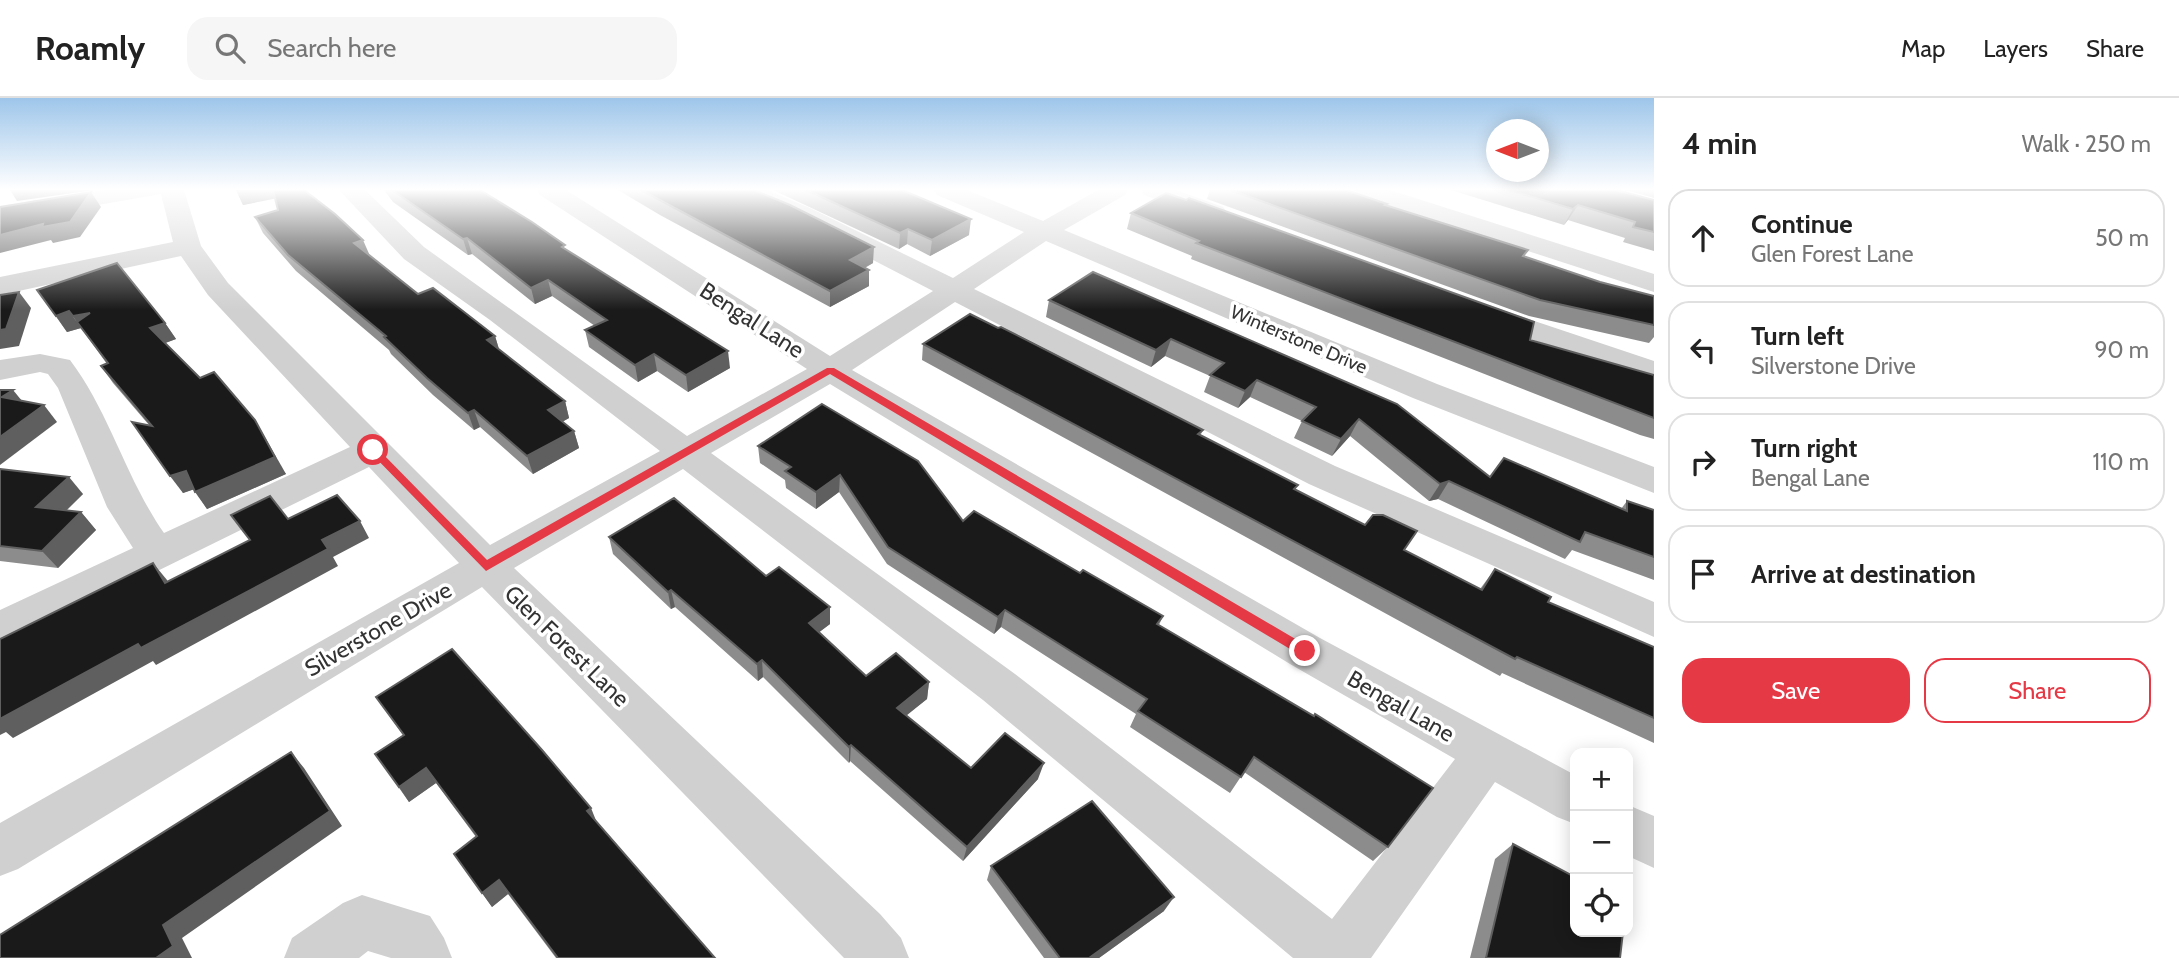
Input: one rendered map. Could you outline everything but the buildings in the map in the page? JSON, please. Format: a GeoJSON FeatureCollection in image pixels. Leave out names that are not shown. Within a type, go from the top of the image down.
{"type":"FeatureCollection","features":[{"type":"Feature","properties":{"kind":"street","name":"Glen Forest Lane"},"geometry":{"type":"LineString","coordinates":[[183,230],[188,247],[218,289],[486,566],[860,933],[881,958]]}},
{"type":"Feature","properties":{"kind":"street"},"geometry":{"type":"LineString","coordinates":[[391,230],[414,253],[999,687],[1337,958],[1487,754]]}},
{"type":"Feature","properties":{"kind":"street","name":"Bengal Lane"},"geometry":{"type":"LineString","coordinates":[[612,230],[830,370],[1305,651],[1570,798]]}},
{"type":"Feature","properties":{"kind":"street"},"geometry":{"type":"LineString","coordinates":[[832,230],[1322,475],[1654,620]]}},
{"type":"Feature","properties":{"kind":"street"},"geometry":{"type":"LineString","coordinates":[[1490,230],[1654,283]]}},
{"type":"Feature","properties":{"kind":"street","name":"Silverstone Drive"},"geometry":{"type":"LineString","coordinates":[[0,851],[486,566],[830,370],[1044,231]]}},
{"type":"Feature","properties":{"kind":"street","name":"Winterstone Drive"},"geometry":{"type":"LineString","coordinates":[[1044,231],[1425,391],[1654,481]]}},
{"type":"Feature","properties":{"kind":"street"},"geometry":{"type":"LineString","coordinates":[[0,286],[188,247]]}},
{"type":"Feature","properties":{"kind":"street"},"geometry":{"type":"LineString","coordinates":[[1455,302],[1654,372]]}},
{"type":"Feature","properties":{"kind":"street"},"geometry":{"type":"LineString","coordinates":[[0,370],[40,363],[59,367],[74,388],[126,507],[157,554]]}},
{"type":"Feature","properties":{"kind":"street"},"geometry":{"type":"LineString","coordinates":[[0,629],[373,450]]}},
{"type":"Feature","properties":{"kind":"street"},"geometry":{"type":"LineString","coordinates":[[1633,832],[1654,843]]}},
{"type":"Feature","properties":{"kind":"street"},"geometry":{"type":"LineString","coordinates":[[312,958],[362,922],[410,936],[424,958]]}},
{"type":"Feature","properties":{"kind":"route"},"geometry":{"type":"LineString","coordinates":[[373,450],[486,566],[830,370],[1305,651]]}}]}
